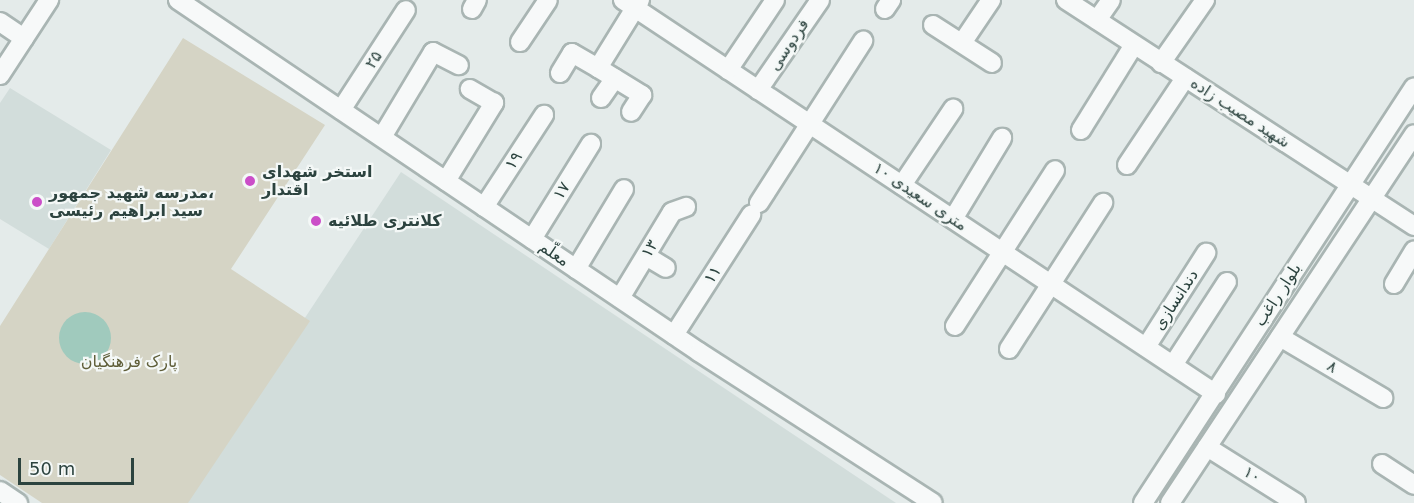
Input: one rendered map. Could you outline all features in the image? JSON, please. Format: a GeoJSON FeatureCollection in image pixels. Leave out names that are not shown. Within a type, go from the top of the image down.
{"type":"FeatureCollection","features":[{"type":"Feature","properties":{"kind":"street"},"geometry":{"type":"LineString","coordinates":[[0,75],[49,0]]}},
{"type":"Feature","properties":{"kind":"street","name":"معلّم"},"geometry":{"type":"LineString","coordinates":[[178,0],[674,335],[933,503]]}},
{"type":"Feature","properties":{"kind":"street"},"geometry":{"type":"LineString","coordinates":[[520,42],[548,0]]}},
{"type":"Feature","properties":{"kind":"street"},"geometry":{"type":"LineString","coordinates":[[728,70],[775,0]]}},
{"type":"Feature","properties":{"kind":"street","name":"فردوسی"},"geometry":{"type":"LineString","coordinates":[[758,90],[820,0]]}},
{"type":"Feature","properties":{"kind":"street"},"geometry":{"type":"LineString","coordinates":[[962,43],[991,0]]}},
{"type":"Feature","properties":{"kind":"street","name":"شهید مصیب زاده"},"geometry":{"type":"LineString","coordinates":[[1066,0],[1414,226]]}},
{"type":"Feature","properties":{"kind":"street"},"geometry":{"type":"LineString","coordinates":[[1097,21],[1111,0]]}},
{"type":"Feature","properties":{"kind":"street"},"geometry":{"type":"LineString","coordinates":[[1161,63],[1204,0]]}},
{"type":"Feature","properties":{"kind":"street"},"geometry":{"type":"LineString","coordinates":[[598,68],[633,3]]}},
{"type":"Feature","properties":{"kind":"street","name":"۱۰ متری سعیدی"},"geometry":{"type":"LineString","coordinates":[[633,3],[728,70],[1216,394]]}},
{"type":"Feature","properties":{"kind":"street","name":"۲۵"},"geometry":{"type":"LineString","coordinates":[[341,110],[406,10]]}},
{"type":"Feature","properties":{"kind":"street"},"geometry":{"type":"LineString","coordinates":[[0,22],[24,38]]}},
{"type":"Feature","properties":{"kind":"street"},"geometry":{"type":"LineString","coordinates":[[933,24],[992,63]]}},
{"type":"Feature","properties":{"kind":"street","name":"۱۱"},"geometry":{"type":"LineString","coordinates":[[674,335],[863,41]]}},
{"type":"Feature","properties":{"kind":"street"},"geometry":{"type":"LineString","coordinates":[[1081,130],[1134,45]]}},
{"type":"Feature","properties":{"kind":"street"},"geometry":{"type":"LineString","coordinates":[[382,137],[433,52],[459,65]]}},
{"type":"Feature","properties":{"kind":"street"},"geometry":{"type":"LineString","coordinates":[[560,74],[572,53],[642,95],[631,112]]}},
{"type":"Feature","properties":{"kind":"street"},"geometry":{"type":"LineString","coordinates":[[601,98],[615,78]]}},
{"type":"Feature","properties":{"kind":"street"},"geometry":{"type":"LineString","coordinates":[[1127,165],[1185,78]]}},
{"type":"Feature","properties":{"kind":"street","name":"بلوار راغب"},"geometry":{"type":"LineString","coordinates":[[1143,503],[1414,88]]}},
{"type":"Feature","properties":{"kind":"street"},"geometry":{"type":"LineString","coordinates":[[446,181],[495,103],[470,89]]}},
{"type":"Feature","properties":{"kind":"street"},"geometry":{"type":"LineString","coordinates":[[902,185],[953,109]]}},
{"type":"Feature","properties":{"kind":"street","name":"۱۹"},"geometry":{"type":"LineString","coordinates":[[484,207],[544,115]]}},
{"type":"Feature","properties":{"kind":"street","name":"بلوار راغب"},"geometry":{"type":"LineString","coordinates":[[1170,503],[1414,135]]}},
{"type":"Feature","properties":{"kind":"street"},"geometry":{"type":"LineString","coordinates":[[953,219],[1002,138]]}},
{"type":"Feature","properties":{"kind":"street","name":"۱۷"},"geometry":{"type":"LineString","coordinates":[[532,239],[591,144]]}},
{"type":"Feature","properties":{"kind":"street"},"geometry":{"type":"LineString","coordinates":[[954,327],[1055,170]]}},
{"type":"Feature","properties":{"kind":"street"},"geometry":{"type":"LineString","coordinates":[[576,269],[624,189]]}},
{"type":"Feature","properties":{"kind":"street"},"geometry":{"type":"LineString","coordinates":[[1009,349],[1103,203]]}},
{"type":"Feature","properties":{"kind":"street","name":"۱۳"},"geometry":{"type":"LineString","coordinates":[[620,298],[672,212],[686,207]]}},
{"type":"Feature","properties":{"kind":"street"},"geometry":{"type":"LineString","coordinates":[[1394,284],[1414,251]]}},
{"type":"Feature","properties":{"kind":"street","name":"دندانسازی"},"geometry":{"type":"LineString","coordinates":[[1146,347],[1206,253]]}},
{"type":"Feature","properties":{"kind":"street"},"geometry":{"type":"LineString","coordinates":[[646,256],[666,268]]}},
{"type":"Feature","properties":{"kind":"street"},"geometry":{"type":"LineString","coordinates":[[1173,365],[1227,282]]}},
{"type":"Feature","properties":{"kind":"street","name":"۸"},"geometry":{"type":"LineString","coordinates":[[1280,337],[1383,398]]}},
{"type":"Feature","properties":{"kind":"street","name":"۱۰"},"geometry":{"type":"LineString","coordinates":[[1207,447],[1296,503]]}},
{"type":"Feature","properties":{"kind":"street"},"geometry":{"type":"LineString","coordinates":[[1382,464],[1414,485]]}},
{"type":"Feature","properties":{"kind":"street"},"geometry":{"type":"LineString","coordinates":[[0,491],[18,503]]}},
{"type":"Feature","properties":{"kind":"shaded area"},"geometry":{"type":"Polygon","coordinates":[[[10,88],[111,150],[49,249],[0,219],[0,103],[10,88]]]}},
{"type":"Feature","properties":{"kind":"shaded area"},"geometry":{"type":"Polygon","coordinates":[[[401,172],[896,503],[183,503],[401,172]]]}},
{"type":"Feature","properties":{"kind":"shaded area"},"geometry":{"type":"Polygon","coordinates":[[[80,312],[90,312],[100,316],[107,323],[111,338],[107,353],[100,360],[90,364],[80,364],[70,360],[63,353],[59,343],[59,333],[63,323],[70,316],[80,312]]]}},
{"type":"Feature","properties":{"kind":"green space","name":"پارک فرهنگیان"},"geometry":{"type":"Polygon","coordinates":[[[183,38],[325,125],[231,269],[310,321],[188,503],[42,503],[0,475],[0,326],[183,38]]]}},
{"type":"Feature","properties":{"kind":"place","name":"استخر شهدای اقتدار"},"geometry":{"type":"Point","coordinates":[250,181]}},
{"type":"Feature","properties":{"kind":"place","name":"مدرسه شهید جمهور، سید ابراهیم رئیسی"},"geometry":{"type":"Point","coordinates":[37,202]}},
{"type":"Feature","properties":{"kind":"place","name":"کلانتری طلائیه"},"geometry":{"type":"Point","coordinates":[316,221]}}]}
